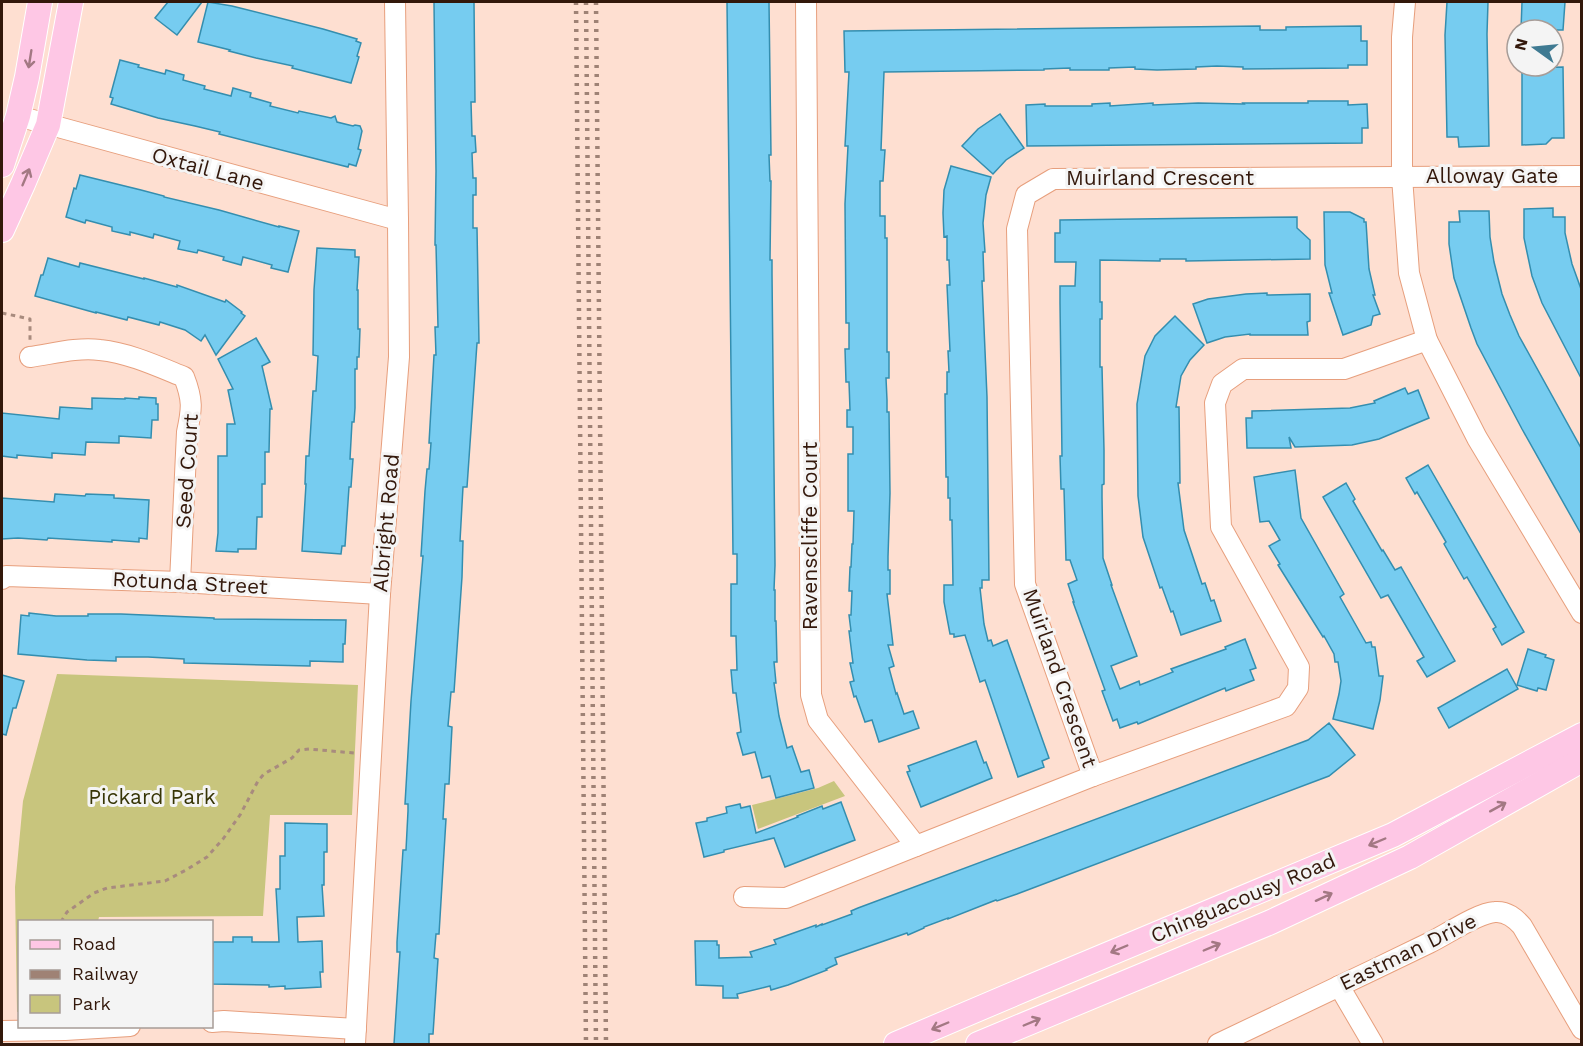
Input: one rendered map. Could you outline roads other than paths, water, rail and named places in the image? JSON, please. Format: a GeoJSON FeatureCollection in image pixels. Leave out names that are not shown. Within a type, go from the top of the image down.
{"type":"FeatureCollection","features":[{"type":"Feature","properties":{"kind":"main road"},"geometry":{"type":"LineString","coordinates":[[2,165],[18,116],[40,2]]}},
{"type":"Feature","properties":{"kind":"main road"},"geometry":{"type":"LineString","coordinates":[[2,230],[48,125],[71,2]]}},
{"type":"Feature","properties":{"kind":"main road","name":"Chinguacousy Road"},"geometry":{"type":"LineString","coordinates":[[897,1044],[1393,835],[1581,735]]}},
{"type":"Feature","properties":{"kind":"main road","name":"Chinguacousy Road"},"geometry":{"type":"LineString","coordinates":[[978,1044],[1271,922],[1399,862],[1581,760]]}},
{"type":"Feature","properties":{"kind":"street","name":"Albright Road"},"geometry":{"type":"LineString","coordinates":[[356,1037],[380,594],[399,357],[394,2]]}},
{"type":"Feature","properties":{"kind":"street","name":"Ravenscliffe Court"},"geometry":{"type":"LineString","coordinates":[[806,2],[811,695],[818,720],[916,846]]}},
{"type":"Feature","properties":{"kind":"street"},"geometry":{"type":"LineString","coordinates":[[1405,2],[1402,37],[1402,177],[1409,273],[1428,340],[1477,438],[1581,613]]}},
{"type":"Feature","properties":{"kind":"street","name":"Oxtail Lane"},"geometry":{"type":"LineString","coordinates":[[18,116],[398,220]]}},
{"type":"Feature","properties":{"kind":"street","name":"Alloway Gate"},"geometry":{"type":"LineString","coordinates":[[1402,177],[1581,176]]}},
{"type":"Feature","properties":{"kind":"street","name":"Muirland Crescent"},"geometry":{"type":"LineString","coordinates":[[1402,177],[1053,179],[1026,195],[1017,229],[1025,584],[1093,776],[1286,706],[1298,688],[1299,667],[1221,527],[1215,404],[1222,384],[1243,369],[1344,369],[1428,340]]}},
{"type":"Feature","properties":{"kind":"street","name":"Seed Court"},"geometry":{"type":"LineString","coordinates":[[30,357],[75,350],[100,350],[144,360],[184,377],[190,394],[192,411],[187,432],[180,582]]}},
{"type":"Feature","properties":{"kind":"street","name":"Rotunda Street"},"geometry":{"type":"LineString","coordinates":[[2,579],[6,576],[180,582],[380,594]]}},
{"type":"Feature","properties":{"kind":"street"},"geometry":{"type":"LineString","coordinates":[[744,897],[786,898],[1093,776]]}},
{"type":"Feature","properties":{"kind":"street","name":"Eastman Drive"},"geometry":{"type":"LineString","coordinates":[[1218,1044],[1432,942],[1479,917],[1494,912],[1513,916],[1522,926],[1581,1029]]}},
{"type":"Feature","properties":{"kind":"street"},"geometry":{"type":"LineString","coordinates":[[1339,986],[1372,1044]]}},
{"type":"Feature","properties":{"kind":"street"},"geometry":{"type":"LineString","coordinates":[[213,1022],[224,1021],[356,1037]]}},
{"type":"Feature","properties":{"kind":"street"},"geometry":{"type":"LineString","coordinates":[[2,1031],[98,1028]]}},
{"type":"Feature","properties":{"kind":"railway"},"geometry":{"type":"LineString","coordinates":[[576,2],[586,1044]]}},
{"type":"Feature","properties":{"kind":"railway"},"geometry":{"type":"LineString","coordinates":[[586,2],[596,1044]]}},
{"type":"Feature","properties":{"kind":"railway"},"geometry":{"type":"LineString","coordinates":[[596,2],[606,1044]]}},
{"type":"Feature","properties":{"kind":"park label","name":"Pickard Park"},"geometry":{"type":"Point","coordinates":[152,797]}}]}
